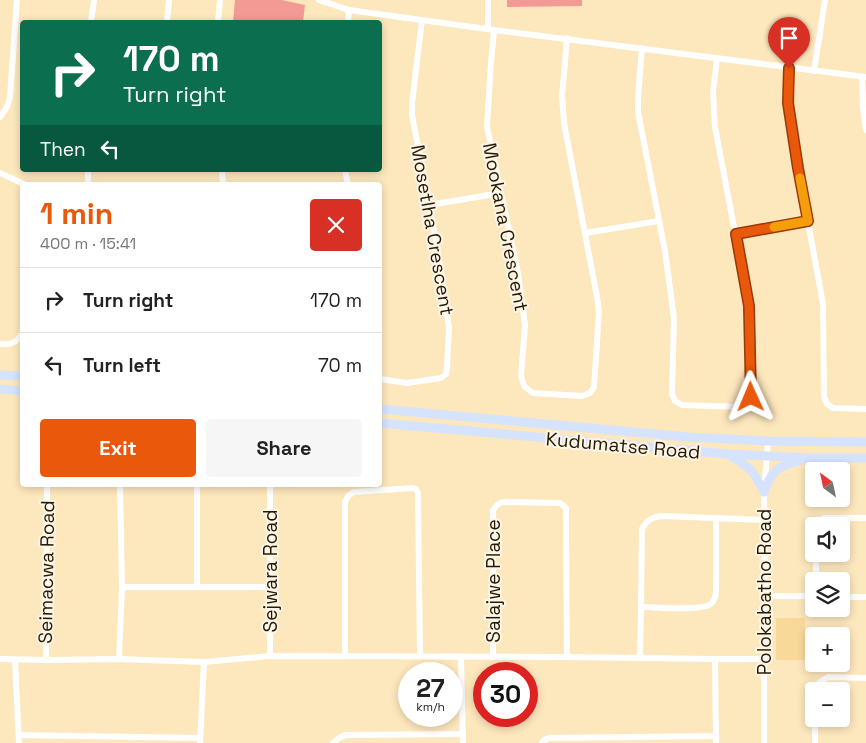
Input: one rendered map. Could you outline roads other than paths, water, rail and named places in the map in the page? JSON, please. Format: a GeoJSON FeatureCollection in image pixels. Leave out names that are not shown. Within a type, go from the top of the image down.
{"type":"FeatureCollection","features":[{"type":"Feature","properties":{"kind":"main road"},"geometry":{"type":"LineString","coordinates":[[0,375],[20,376]]}},
{"type":"Feature","properties":{"kind":"main road"},"geometry":{"type":"LineString","coordinates":[[0,389],[20,391]]}},
{"type":"Feature","properties":{"kind":"main road","name":"Kudumatse Road"},"geometry":{"type":"LineString","coordinates":[[382,409],[688,437],[768,441],[866,442]]}},
{"type":"Feature","properties":{"kind":"main road","name":"Kudumatse Road"},"geometry":{"type":"LineString","coordinates":[[382,423],[727,454],[807,458],[866,458]]}},
{"type":"Feature","properties":{"kind":"main road"},"geometry":{"type":"LineString","coordinates":[[727,454],[751,469],[764,492]]}},
{"type":"Feature","properties":{"kind":"main road"},"geometry":{"type":"LineString","coordinates":[[764,492],[768,480],[780,467],[807,458]]}},
{"type":"Feature","properties":{"kind":"street"},"geometry":{"type":"LineString","coordinates":[[0,116],[7,107],[10,97],[17,0]]}},
{"type":"Feature","properties":{"kind":"street"},"geometry":{"type":"LineString","coordinates":[[91,20],[94,0]]}},
{"type":"Feature","properties":{"kind":"street"},"geometry":{"type":"LineString","coordinates":[[167,20],[169,0]]}},
{"type":"Feature","properties":{"kind":"street"},"geometry":{"type":"LineString","coordinates":[[218,20],[220,0]]}},
{"type":"Feature","properties":{"kind":"street"},"geometry":{"type":"LineString","coordinates":[[319,0],[349,10],[864,77],[863,108],[866,130]]}},
{"type":"Feature","properties":{"kind":"street","name":"Mookana Crescent"},"geometry":{"type":"LineString","coordinates":[[488,0],[491,29],[488,127],[500,193],[518,273],[524,325],[521,376],[524,386],[533,393],[582,396],[590,393],[594,387],[598,312],[585,233]]}},
{"type":"Feature","properties":{"kind":"street"},"geometry":{"type":"LineString","coordinates":[[814,71],[825,0]]}},
{"type":"Feature","properties":{"kind":"street"},"geometry":{"type":"LineString","coordinates":[[348,20],[349,10]]}},
{"type":"Feature","properties":{"kind":"street","name":"Mosetlha Crescent"},"geometry":{"type":"LineString","coordinates":[[382,379],[407,383],[440,378],[446,374],[449,328],[437,246],[412,109],[422,20]]}},
{"type":"Feature","properties":{"kind":"street"},"geometry":{"type":"LineString","coordinates":[[567,38],[562,96],[564,123],[585,233],[659,221]]}},
{"type":"Feature","properties":{"kind":"street"},"geometry":{"type":"LineString","coordinates":[[642,48],[638,112],[665,251],[674,318],[672,394],[675,401],[682,405],[741,407],[748,403],[751,397],[749,306],[715,127],[713,92],[717,58]]}},
{"type":"Feature","properties":{"kind":"street"},"geometry":{"type":"LineString","coordinates":[[789,68],[788,103],[823,304],[824,397],[827,404],[833,408],[866,409]]}},
{"type":"Feature","properties":{"kind":"street"},"geometry":{"type":"LineString","coordinates":[[0,173],[20,182]]}},
{"type":"Feature","properties":{"kind":"street"},"geometry":{"type":"LineString","coordinates":[[429,205],[500,193]]}},
{"type":"Feature","properties":{"kind":"street"},"geometry":{"type":"LineString","coordinates":[[736,234],[808,221]]}},
{"type":"Feature","properties":{"kind":"street"},"geometry":{"type":"LineString","coordinates":[[0,344],[8,344],[20,338]]}},
{"type":"Feature","properties":{"kind":"street","name":"Polokabatho Road"},"geometry":{"type":"LineString","coordinates":[[764,743],[764,492],[768,441]]}},
{"type":"Feature","properties":{"kind":"street","name":"Seimacwa Road"},"geometry":{"type":"LineString","coordinates":[[46,660],[47,487]]}},
{"type":"Feature","properties":{"kind":"street"},"geometry":{"type":"LineString","coordinates":[[119,659],[122,587],[120,487]]}},
{"type":"Feature","properties":{"kind":"street"},"geometry":{"type":"LineString","coordinates":[[196,487],[197,587]]}},
{"type":"Feature","properties":{"kind":"street","name":"Sejwara Road"},"geometry":{"type":"LineString","coordinates":[[270,487],[270,656]]}},
{"type":"Feature","properties":{"kind":"street"},"geometry":{"type":"LineString","coordinates":[[345,656],[345,502],[348,496],[354,492],[413,488],[418,493],[420,656]]}},
{"type":"Feature","properties":{"kind":"street","name":"Salajwe Place"},"geometry":{"type":"LineString","coordinates":[[493,657],[493,510],[502,502],[560,503],[566,508],[567,657]]}},
{"type":"Feature","properties":{"kind":"street"},"geometry":{"type":"LineString","coordinates":[[640,657],[642,529],[649,519],[662,516],[764,520]]}},
{"type":"Feature","properties":{"kind":"street"},"geometry":{"type":"LineString","coordinates":[[642,607],[697,608],[708,606],[713,602],[716,596],[716,518]]}},
{"type":"Feature","properties":{"kind":"street"},"geometry":{"type":"LineString","coordinates":[[850,518],[866,518]]}},
{"type":"Feature","properties":{"kind":"street"},"geometry":{"type":"LineString","coordinates":[[122,587],[270,587]]}},
{"type":"Feature","properties":{"kind":"street"},"geometry":{"type":"LineString","coordinates":[[765,596],[805,596]]}},
{"type":"Feature","properties":{"kind":"street"},"geometry":{"type":"LineString","coordinates":[[850,597],[866,598]]}},
{"type":"Feature","properties":{"kind":"street"},"geometry":{"type":"LineString","coordinates":[[0,659],[119,659],[204,662],[270,656],[420,656],[764,659]]}},
{"type":"Feature","properties":{"kind":"street"},"geometry":{"type":"LineString","coordinates":[[461,657],[463,743]]}},
{"type":"Feature","properties":{"kind":"street"},"geometry":{"type":"LineString","coordinates":[[542,743],[549,738],[716,739],[715,659]]}},
{"type":"Feature","properties":{"kind":"street"},"geometry":{"type":"LineString","coordinates":[[15,660],[19,743]]}},
{"type":"Feature","properties":{"kind":"street"},"geometry":{"type":"LineString","coordinates":[[19,735],[200,740],[204,662]]}},
{"type":"Feature","properties":{"kind":"street"},"geometry":{"type":"LineString","coordinates":[[820,682],[828,677],[866,678]]}},
{"type":"Feature","properties":{"kind":"street"},"geometry":{"type":"LineString","coordinates":[[815,727],[815,743]]}},
{"type":"Feature","properties":{"kind":"street"},"geometry":{"type":"LineString","coordinates":[[334,743],[345,735],[463,734]]}}]}
